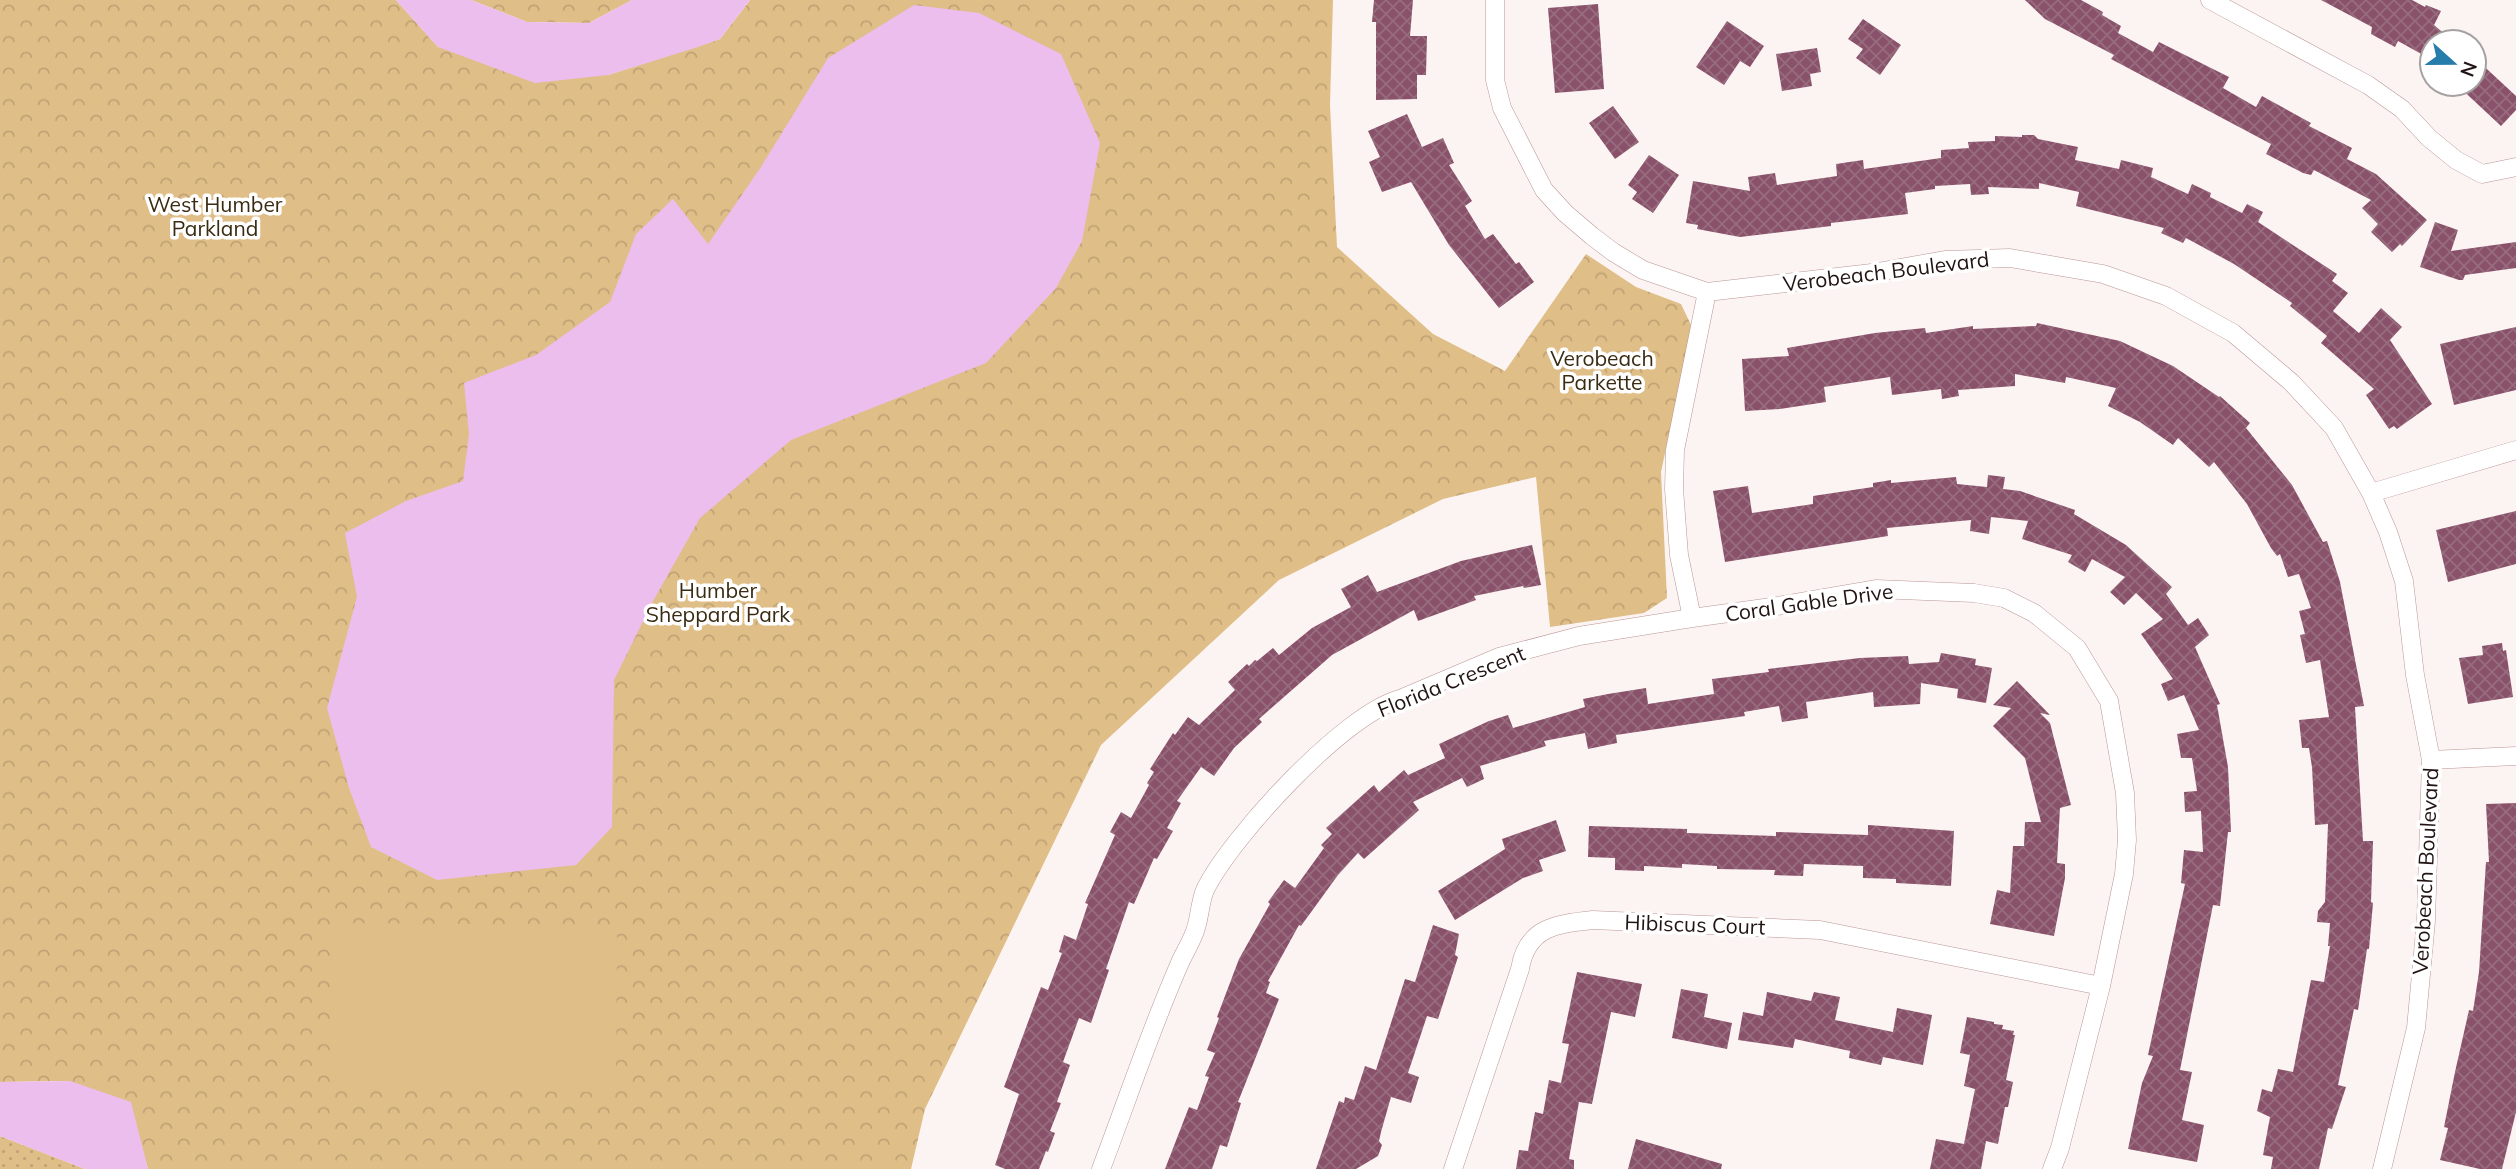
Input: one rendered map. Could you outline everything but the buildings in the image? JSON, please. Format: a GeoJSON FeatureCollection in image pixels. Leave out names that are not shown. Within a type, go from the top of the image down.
{"type":"FeatureCollection","features":[{"type":"Feature","properties":{"kind":"street","name":"Verobeach Boulevard"},"geometry":{"type":"LineString","coordinates":[[1495,0],[1495,80],[1502,107],[1544,190],[1564,213],[1613,252],[1643,270],[1707,292],[1872,273],[1945,260],[2010,258],[2103,274],[2166,296],[2221,326],[2291,382],[2334,428],[2362,473],[2388,532],[2403,581],[2417,687],[2431,760],[2426,921],[2416,1028],[2382,1169]]}},
{"type":"Feature","properties":{"kind":"street"},"geometry":{"type":"LineString","coordinates":[[2210,0],[2368,85],[2402,109],[2429,138],[2456,160],[2482,174],[2516,167]]}},
{"type":"Feature","properties":{"kind":"street"},"geometry":{"type":"LineString","coordinates":[[1692,618],[1679,555],[1674,489],[1675,450],[1707,292]]}},
{"type":"Feature","properties":{"kind":"street"},"geometry":{"type":"LineString","coordinates":[[2371,494],[2516,450]]}},
{"type":"Feature","properties":{"kind":"street","name":"Coral Gable Drive"},"geometry":{"type":"LineString","coordinates":[[1692,618],[1876,589],[1975,593],[2004,598],[2034,613],[2077,648],[2109,701],[2125,793],[2127,840],[2124,874],[2101,986],[2060,1148],[2052,1169]]}},
{"type":"Feature","properties":{"kind":"street","name":"Florida Crescent"},"geometry":{"type":"LineString","coordinates":[[1101,1169],[1175,974],[1195,934],[1205,891],[1241,838],[1294,778],[1349,729],[1384,704],[1499,657],[1579,636],[1692,618]]}},
{"type":"Feature","properties":{"kind":"street"},"geometry":{"type":"LineString","coordinates":[[2431,760],[2516,756]]}},
{"type":"Feature","properties":{"kind":"street","name":"Hibiscus Court"},"geometry":{"type":"LineString","coordinates":[[1453,1169],[1520,969],[1523,952],[1536,936],[1559,924],[1593,920],[1820,930],[2101,986]]}},
{"type":"Feature","properties":{"kind":"green space"},"geometry":{"type":"Polygon","coordinates":[[[0,0],[396,0],[438,47],[608,75],[720,39],[750,0],[1333,0],[1330,105],[1337,247],[1433,334],[1505,371],[1586,254],[1636,287],[1681,304],[1692,327],[1661,472],[1667,598],[1644,613],[1550,627],[1536,477],[1443,499],[1279,580],[1101,745],[925,1109],[911,1169],[148,1169],[140,1141],[70,1081],[0,1082],[0,0]]]}},
{"type":"Feature","properties":{"kind":"green space"},"geometry":{"type":"Polygon","coordinates":[[[471,0],[632,0],[589,23],[527,22],[471,0]]]}},
{"type":"Feature","properties":{"kind":"green space"},"geometry":{"type":"Polygon","coordinates":[[[332,923],[617,925],[616,1092],[330,1089],[332,923]]]}},
{"type":"Feature","properties":{"kind":"green space"},"geometry":{"type":"Polygon","coordinates":[[[0,1136],[85,1169],[0,1169],[0,1136]]]}},
{"type":"Feature","properties":{"kind":"shaded area"},"geometry":{"type":"Polygon","coordinates":[[[396,0],[471,0],[527,22],[589,23],[632,0],[750,0],[720,39],[608,75],[535,83],[438,47],[396,0]]]}},
{"type":"Feature","properties":{"kind":"shaded area"},"geometry":{"type":"Polygon","coordinates":[[[914,5],[979,13],[1061,54],[1100,143],[1082,241],[1056,288],[986,363],[791,440],[700,518],[653,601],[614,680],[612,827],[576,865],[437,880],[371,847],[349,788],[327,708],[357,597],[345,533],[406,501],[463,481],[469,434],[464,383],[536,355],[610,302],[636,234],[673,199],[708,244],[761,167],[828,58],[914,5]]]}},
{"type":"Feature","properties":{"kind":"shaded area"},"geometry":{"type":"Polygon","coordinates":[[[70,1081],[131,1102],[148,1169],[85,1169],[0,1136],[0,1082],[70,1081]]]}},
{"type":"Feature","properties":{"kind":"park label","name":"West Humber Parkland"},"geometry":{"type":"Point","coordinates":[215,216]}},
{"type":"Feature","properties":{"kind":"park label","name":"Verobeach Parkette"},"geometry":{"type":"Point","coordinates":[1602,370]}},
{"type":"Feature","properties":{"kind":"park label","name":"Humber Sheppard Park"},"geometry":{"type":"Point","coordinates":[718,602]}}]}
